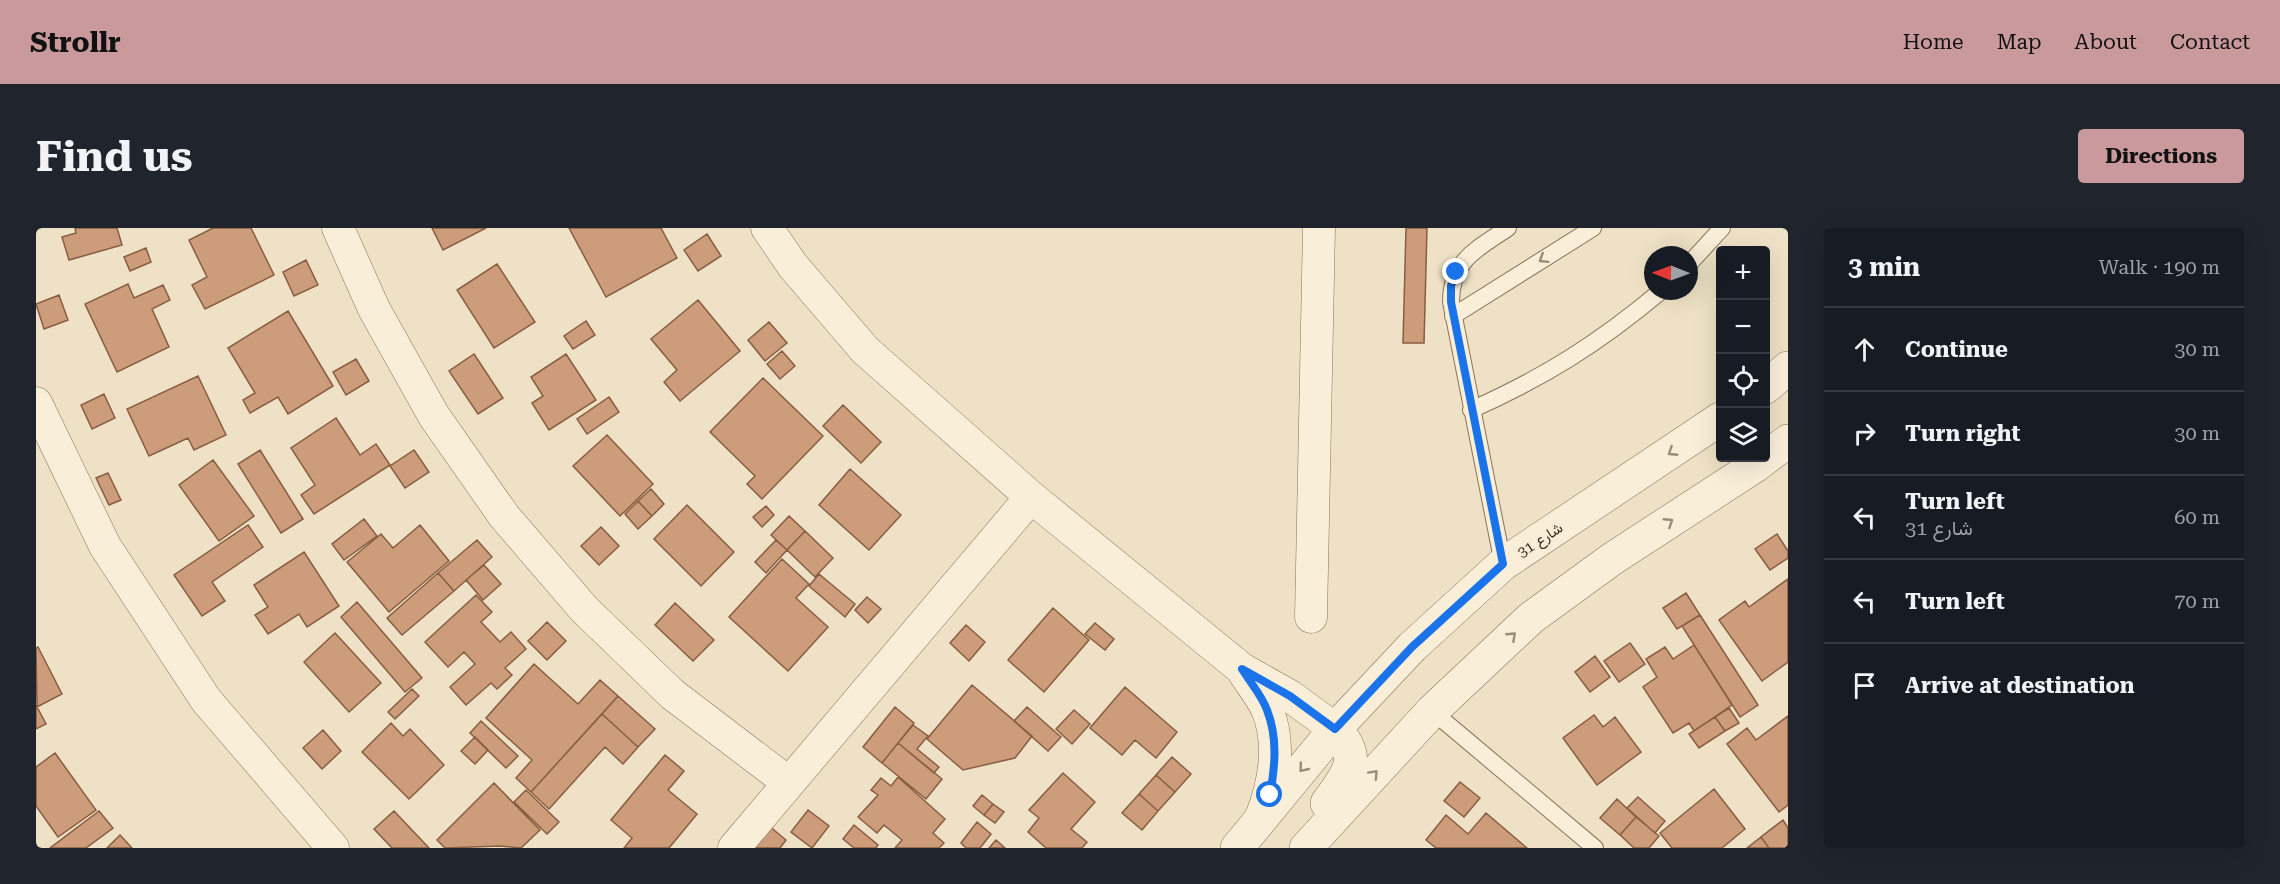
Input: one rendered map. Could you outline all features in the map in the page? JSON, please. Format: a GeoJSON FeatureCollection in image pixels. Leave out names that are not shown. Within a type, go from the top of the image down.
{"type":"FeatureCollection","features":[{"type":"Feature","properties":{"kind":"street"},"geometry":{"type":"LineString","coordinates":[[338,228],[374,309],[434,416],[504,516],[584,609],[672,694],[789,783]]}},
{"type":"Feature","properties":{"kind":"street"},"geometry":{"type":"LineString","coordinates":[[767,228],[792,266],[865,350],[1031,497],[1242,669],[1290,696],[1335,729],[1345,740],[1352,761],[1349,771],[1294,848]]}},
{"type":"Feature","properties":{"kind":"street"},"geometry":{"type":"LineString","coordinates":[[1311,617],[1320,228]]}},
{"type":"Feature","properties":{"kind":"street"},"geometry":{"type":"LineString","coordinates":[[1770,384],[1788,368]]}},
{"type":"Feature","properties":{"kind":"street"},"geometry":{"type":"LineString","coordinates":[[36,403],[105,546],[206,700],[333,848]]}},
{"type":"Feature","properties":{"kind":"street","name":"شارع 31"},"geometry":{"type":"LineString","coordinates":[[1237,848],[1335,729],[1412,647],[1503,564],[1716,422]]}},
{"type":"Feature","properties":{"kind":"street"},"geometry":{"type":"LineString","coordinates":[[1306,848],[1432,711],[1531,618],[1612,559],[1755,466],[1788,441]]}},
{"type":"Feature","properties":{"kind":"street"},"geometry":{"type":"LineString","coordinates":[[734,848],[1031,497]]}},
{"type":"Feature","properties":{"kind":"street"},"geometry":{"type":"LineString","coordinates":[[1242,669],[1267,709],[1274,737],[1274,775],[1270,795],[1260,821]]}},
{"type":"Feature","properties":{"kind":"lane"},"geometry":{"type":"LineString","coordinates":[[1503,564],[1453,316],[1451,286],[1464,260],[1508,228]]}},
{"type":"Feature","properties":{"kind":"lane"},"geometry":{"type":"LineString","coordinates":[[1453,316],[1593,228]]}},
{"type":"Feature","properties":{"kind":"lane"},"geometry":{"type":"LineString","coordinates":[[1698,254],[1722,228]]}},
{"type":"Feature","properties":{"kind":"lane"},"geometry":{"type":"LineString","coordinates":[[1471,410],[1512,392],[1579,354],[1650,300]]}},
{"type":"Feature","properties":{"kind":"lane"},"geometry":{"type":"LineString","coordinates":[[1432,711],[1595,848]]}},
{"type":"Feature","properties":{"kind":"building"},"geometry":{"type":"Polygon","coordinates":[[[75,228],[117,228],[122,245],[69,260],[62,237],[76,233],[75,228]]]}},
{"type":"Feature","properties":{"kind":"building"},"geometry":{"type":"Polygon","coordinates":[[[213,228],[251,228],[274,275],[205,309],[192,285],[207,277],[189,240],[213,228]]]}},
{"type":"Feature","properties":{"kind":"building"},"geometry":{"type":"Polygon","coordinates":[[[432,228],[486,228],[443,250],[432,228]]]}},
{"type":"Feature","properties":{"kind":"building"},"geometry":{"type":"Polygon","coordinates":[[[569,228],[661,228],[677,258],[606,297],[569,228]]]}},
{"type":"Feature","properties":{"kind":"building"},"geometry":{"type":"Polygon","coordinates":[[[1406,228],[1427,228],[1424,343],[1403,343],[1406,228]]]}},
{"type":"Feature","properties":{"kind":"building"},"geometry":{"type":"Polygon","coordinates":[[[707,234],[721,256],[698,271],[684,250],[707,234]]]}},
{"type":"Feature","properties":{"kind":"building"},"geometry":{"type":"Polygon","coordinates":[[[146,248],[151,262],[130,271],[124,257],[146,248]]]}},
{"type":"Feature","properties":{"kind":"building"},"geometry":{"type":"Polygon","coordinates":[[[306,260],[318,285],[294,296],[283,272],[306,260]]]}},
{"type":"Feature","properties":{"kind":"building"},"geometry":{"type":"Polygon","coordinates":[[[497,264],[535,322],[494,348],[457,290],[497,264]]]}},
{"type":"Feature","properties":{"kind":"building"},"geometry":{"type":"Polygon","coordinates":[[[128,284],[134,298],[163,285],[170,300],[152,309],[169,347],[117,372],[85,304],[128,284]]]}},
{"type":"Feature","properties":{"kind":"building"},"geometry":{"type":"Polygon","coordinates":[[[59,295],[68,320],[44,329],[36,304],[59,295]]]}},
{"type":"Feature","properties":{"kind":"building"},"geometry":{"type":"Polygon","coordinates":[[[698,300],[740,351],[680,401],[664,382],[677,370],[651,339],[698,300]]]}},
{"type":"Feature","properties":{"kind":"building"},"geometry":{"type":"Polygon","coordinates":[[[288,311],[333,386],[288,414],[278,397],[250,413],[243,400],[255,393],[228,348],[288,311]]]}},
{"type":"Feature","properties":{"kind":"building"},"geometry":{"type":"Polygon","coordinates":[[[586,321],[595,335],[573,349],[564,336],[586,321]]]}},
{"type":"Feature","properties":{"kind":"building"},"geometry":{"type":"Polygon","coordinates":[[[769,322],[787,343],[765,361],[748,340],[769,322]]]}},
{"type":"Feature","properties":{"kind":"building"},"geometry":{"type":"Polygon","coordinates":[[[782,351],[795,366],[780,379],[767,364],[782,351]]]}},
{"type":"Feature","properties":{"kind":"building"},"geometry":{"type":"Polygon","coordinates":[[[474,354],[503,398],[478,414],[449,371],[474,354]]]}},
{"type":"Feature","properties":{"kind":"building"},"geometry":{"type":"Polygon","coordinates":[[[566,354],[596,400],[549,430],[532,403],[543,396],[531,377],[566,354]]]}},
{"type":"Feature","properties":{"kind":"building"},"geometry":{"type":"Polygon","coordinates":[[[356,359],[369,381],[346,395],[333,372],[356,359]]]}},
{"type":"Feature","properties":{"kind":"building"},"geometry":{"type":"Polygon","coordinates":[[[198,376],[226,435],[194,450],[188,438],[149,456],[127,409],[198,376]]]}},
{"type":"Feature","properties":{"kind":"building"},"geometry":{"type":"Polygon","coordinates":[[[763,378],[823,436],[762,499],[747,484],[755,476],[710,432],[763,378]]]}},
{"type":"Feature","properties":{"kind":"building"},"geometry":{"type":"Polygon","coordinates":[[[104,394],[115,418],[92,429],[81,405],[104,394]]]}},
{"type":"Feature","properties":{"kind":"building"},"geometry":{"type":"Polygon","coordinates":[[[609,397],[619,412],[587,434],[577,419],[609,397]]]}},
{"type":"Feature","properties":{"kind":"building"},"geometry":{"type":"Polygon","coordinates":[[[843,405],[881,442],[861,463],[823,426],[843,405]]]}},
{"type":"Feature","properties":{"kind":"building"},"geometry":{"type":"Polygon","coordinates":[[[336,418],[360,455],[376,444],[390,465],[314,514],[301,495],[315,485],[291,448],[336,418]]]}},
{"type":"Feature","properties":{"kind":"building"},"geometry":{"type":"Polygon","coordinates":[[[607,435],[653,484],[620,516],[573,466],[607,435]]]}},
{"type":"Feature","properties":{"kind":"building"},"geometry":{"type":"Polygon","coordinates":[[[260,450],[303,519],[281,533],[238,464],[260,450]]]}},
{"type":"Feature","properties":{"kind":"building"},"geometry":{"type":"Polygon","coordinates":[[[414,450],[429,472],[405,488],[390,466],[414,450]]]}},
{"type":"Feature","properties":{"kind":"building"},"geometry":{"type":"Polygon","coordinates":[[[213,460],[254,516],[219,541],[179,485],[213,460]]]}},
{"type":"Feature","properties":{"kind":"building"},"geometry":{"type":"Polygon","coordinates":[[[850,469],[901,515],[869,550],[819,505],[850,469]]]}},
{"type":"Feature","properties":{"kind":"building"},"geometry":{"type":"Polygon","coordinates":[[[108,473],[121,500],[109,505],[96,478],[108,473]]]}},
{"type":"Feature","properties":{"kind":"building"},"geometry":{"type":"Polygon","coordinates":[[[651,489],[664,504],[652,516],[638,501],[651,489]]]}},
{"type":"Feature","properties":{"kind":"building"},"geometry":{"type":"Polygon","coordinates":[[[638,501],[652,516],[638,529],[625,514],[638,501]]]}},
{"type":"Feature","properties":{"kind":"building"},"geometry":{"type":"Polygon","coordinates":[[[687,505],[734,552],[701,586],[654,539],[687,505]]]}},
{"type":"Feature","properties":{"kind":"building"},"geometry":{"type":"Polygon","coordinates":[[[766,506],[774,515],[762,527],[753,517],[766,506]]]}},
{"type":"Feature","properties":{"kind":"building"},"geometry":{"type":"Polygon","coordinates":[[[789,516],[805,531],[787,550],[771,535],[789,516]]]}},
{"type":"Feature","properties":{"kind":"building"},"geometry":{"type":"Polygon","coordinates":[[[364,519],[377,536],[344,560],[332,544],[364,519]]]}},
{"type":"Feature","properties":{"kind":"building"},"geometry":{"type":"Polygon","coordinates":[[[248,525],[263,547],[212,582],[225,601],[202,616],[174,575],[248,525]]]}},
{"type":"Feature","properties":{"kind":"building"},"geometry":{"type":"Polygon","coordinates":[[[420,525],[449,561],[389,612],[347,562],[381,534],[393,548],[420,525]]]}},
{"type":"Feature","properties":{"kind":"building"},"geometry":{"type":"Polygon","coordinates":[[[601,527],[619,546],[599,565],[581,546],[601,527]]]}},
{"type":"Feature","properties":{"kind":"building"},"geometry":{"type":"Polygon","coordinates":[[[805,531],[833,558],[815,577],[787,550],[805,531]]]}},
{"type":"Feature","properties":{"kind":"building"},"geometry":{"type":"Polygon","coordinates":[[[1777,534],[1788,551],[1788,558],[1770,570],[1755,549],[1777,534]]]}},
{"type":"Feature","properties":{"kind":"building"},"geometry":{"type":"Polygon","coordinates":[[[477,540],[492,557],[454,591],[438,573],[477,540]]]}},
{"type":"Feature","properties":{"kind":"building"},"geometry":{"type":"Polygon","coordinates":[[[776,540],[787,550],[766,573],[755,562],[776,540]]]}},
{"type":"Feature","properties":{"kind":"building"},"geometry":{"type":"Polygon","coordinates":[[[304,552],[339,606],[307,627],[299,614],[268,634],[255,615],[268,607],[254,585],[304,552]]]}},
{"type":"Feature","properties":{"kind":"building"},"geometry":{"type":"Polygon","coordinates":[[[782,559],[809,584],[796,598],[828,627],[788,671],[729,617],[782,559]]]}},
{"type":"Feature","properties":{"kind":"building"},"geometry":{"type":"Polygon","coordinates":[[[484,565],[501,584],[483,600],[466,580],[484,565]]]}},
{"type":"Feature","properties":{"kind":"building"},"geometry":{"type":"Polygon","coordinates":[[[438,573],[454,591],[402,635],[387,618],[438,573]]]}},
{"type":"Feature","properties":{"kind":"building"},"geometry":{"type":"Polygon","coordinates":[[[819,574],[855,604],[845,617],[809,586],[819,574]]]}},
{"type":"Feature","properties":{"kind":"building"},"geometry":{"type":"Polygon","coordinates":[[[1788,579],[1788,662],[1762,681],[1719,620],[1745,601],[1749,607],[1788,579]]]}},
{"type":"Feature","properties":{"kind":"building"},"geometry":{"type":"Polygon","coordinates":[[[1686,593],[1700,615],[1677,629],[1663,608],[1686,593]]]}},
{"type":"Feature","properties":{"kind":"building"},"geometry":{"type":"Polygon","coordinates":[[[476,595],[492,612],[481,622],[500,642],[511,632],[526,649],[505,668],[512,675],[497,689],[491,683],[466,705],[450,687],[475,664],[464,652],[448,667],[425,642],[476,595]]]}},
{"type":"Feature","properties":{"kind":"building"},"geometry":{"type":"Polygon","coordinates":[[[867,597],[881,609],[868,623],[855,610],[867,597]]]}},
{"type":"Feature","properties":{"kind":"building"},"geometry":{"type":"Polygon","coordinates":[[[357,602],[422,678],[405,692],[341,617],[357,602]]]}},
{"type":"Feature","properties":{"kind":"building"},"geometry":{"type":"Polygon","coordinates":[[[675,603],[714,640],[693,661],[655,625],[675,603]]]}},
{"type":"Feature","properties":{"kind":"building"},"geometry":{"type":"Polygon","coordinates":[[[1053,608],[1089,640],[1044,692],[1008,660],[1053,608]]]}},
{"type":"Feature","properties":{"kind":"building"},"geometry":{"type":"Polygon","coordinates":[[[1700,615],[1758,705],[1740,717],[1682,626],[1700,615]]]}},
{"type":"Feature","properties":{"kind":"building"},"geometry":{"type":"Polygon","coordinates":[[[547,622],[566,641],[547,660],[528,641],[547,622]]]}},
{"type":"Feature","properties":{"kind":"building"},"geometry":{"type":"Polygon","coordinates":[[[1095,623],[1114,639],[1105,650],[1085,634],[1095,623]]]}},
{"type":"Feature","properties":{"kind":"building"},"geometry":{"type":"Polygon","coordinates":[[[966,625],[985,642],[969,661],[950,643],[966,625]]]}},
{"type":"Feature","properties":{"kind":"building"},"geometry":{"type":"Polygon","coordinates":[[[335,633],[381,683],[349,712],[304,662],[335,633]]]}},
{"type":"Feature","properties":{"kind":"building"},"geometry":{"type":"Polygon","coordinates":[[[1630,643],[1645,664],[1619,682],[1604,661],[1630,643]]]}},
{"type":"Feature","properties":{"kind":"building"},"geometry":{"type":"Polygon","coordinates":[[[1694,645],[1732,705],[1694,731],[1689,723],[1673,733],[1643,687],[1657,677],[1646,659],[1665,647],[1673,659],[1694,645]]]}},
{"type":"Feature","properties":{"kind":"building"},"geometry":{"type":"Polygon","coordinates":[[[38,647],[62,694],[37,707],[36,648],[38,647]]]}},
{"type":"Feature","properties":{"kind":"building"},"geometry":{"type":"Polygon","coordinates":[[[1595,656],[1610,677],[1590,692],[1575,672],[1595,656]]]}},
{"type":"Feature","properties":{"kind":"building"},"geometry":{"type":"Polygon","coordinates":[[[534,664],[578,704],[600,680],[618,696],[531,792],[516,778],[532,760],[486,718],[534,664]]]}},
{"type":"Feature","properties":{"kind":"building"},"geometry":{"type":"Polygon","coordinates":[[[972,685],[1032,736],[1015,758],[963,770],[927,739],[972,685]]]}},
{"type":"Feature","properties":{"kind":"building"},"geometry":{"type":"Polygon","coordinates":[[[1125,687],[1177,732],[1156,758],[1135,740],[1122,755],[1090,728],[1125,687]]]}},
{"type":"Feature","properties":{"kind":"building"},"geometry":{"type":"Polygon","coordinates":[[[412,689],[419,696],[395,719],[388,712],[412,689]]]}},
{"type":"Feature","properties":{"kind":"building"},"geometry":{"type":"Polygon","coordinates":[[[618,696],[655,729],[638,747],[602,714],[618,696]]]}},
{"type":"Feature","properties":{"kind":"building"},"geometry":{"type":"Polygon","coordinates":[[[36,705],[46,724],[36,729],[36,705]]]}},
{"type":"Feature","properties":{"kind":"building"},"geometry":{"type":"Polygon","coordinates":[[[895,707],[914,723],[882,763],[863,747],[895,707]]]}},
{"type":"Feature","properties":{"kind":"building"},"geometry":{"type":"Polygon","coordinates":[[[1027,707],[1061,737],[1048,751],[1014,721],[1027,707]]]}},
{"type":"Feature","properties":{"kind":"building"},"geometry":{"type":"Polygon","coordinates":[[[1729,708],[1739,723],[1725,731],[1715,717],[1729,708]]]}},
{"type":"Feature","properties":{"kind":"building"},"geometry":{"type":"Polygon","coordinates":[[[1074,710],[1090,724],[1072,744],[1056,729],[1074,710]]]}},
{"type":"Feature","properties":{"kind":"building"},"geometry":{"type":"Polygon","coordinates":[[[602,714],[638,747],[623,764],[605,747],[549,809],[531,792],[602,714]]]}},
{"type":"Feature","properties":{"kind":"building"},"geometry":{"type":"Polygon","coordinates":[[[1594,715],[1603,727],[1615,717],[1641,752],[1597,785],[1563,738],[1594,715]]]}},
{"type":"Feature","properties":{"kind":"building"},"geometry":{"type":"Polygon","coordinates":[[[1788,716],[1788,805],[1779,812],[1727,744],[1747,728],[1756,740],[1788,716]]]}},
{"type":"Feature","properties":{"kind":"building"},"geometry":{"type":"Polygon","coordinates":[[[1715,717],[1725,731],[1699,748],[1689,734],[1715,717]]]}},
{"type":"Feature","properties":{"kind":"building"},"geometry":{"type":"Polygon","coordinates":[[[481,721],[518,756],[506,768],[470,733],[481,721]]]}},
{"type":"Feature","properties":{"kind":"building"},"geometry":{"type":"Polygon","coordinates":[[[391,723],[403,736],[410,729],[444,765],[409,799],[362,752],[391,723]]]}},
{"type":"Feature","properties":{"kind":"building"},"geometry":{"type":"Polygon","coordinates":[[[913,725],[928,736],[917,749],[939,767],[934,773],[898,743],[913,725]]]}},
{"type":"Feature","properties":{"kind":"building"},"geometry":{"type":"Polygon","coordinates":[[[323,730],[341,751],[322,769],[303,748],[323,730]]]}},
{"type":"Feature","properties":{"kind":"building"},"geometry":{"type":"Polygon","coordinates":[[[475,737],[488,750],[475,764],[461,751],[475,737]]]}},
{"type":"Feature","properties":{"kind":"building"},"geometry":{"type":"Polygon","coordinates":[[[898,743],[942,779],[926,799],[882,763],[898,743]]]}},
{"type":"Feature","properties":{"kind":"building"},"geometry":{"type":"Polygon","coordinates":[[[55,753],[96,810],[58,837],[36,806],[36,767],[55,753]]]}},
{"type":"Feature","properties":{"kind":"building"},"geometry":{"type":"Polygon","coordinates":[[[665,755],[684,771],[668,790],[697,814],[669,848],[624,848],[632,838],[611,820],[665,755]]]}},
{"type":"Feature","properties":{"kind":"building"},"geometry":{"type":"Polygon","coordinates":[[[1172,757],[1191,774],[1175,792],[1156,775],[1172,757]]]}},
{"type":"Feature","properties":{"kind":"building"},"geometry":{"type":"Polygon","coordinates":[[[1063,773],[1095,802],[1071,829],[1087,842],[1082,848],[1046,848],[1028,832],[1039,818],[1029,810],[1063,773]]]}},
{"type":"Feature","properties":{"kind":"building"},"geometry":{"type":"Polygon","coordinates":[[[1156,775],[1175,792],[1158,811],[1139,794],[1156,775]]]}},
{"type":"Feature","properties":{"kind":"building"},"geometry":{"type":"Polygon","coordinates":[[[898,777],[945,819],[933,833],[944,843],[939,848],[895,848],[902,840],[884,825],[877,833],[858,817],[878,795],[871,790],[881,778],[891,786],[898,777]]]}},
{"type":"Feature","properties":{"kind":"building"},"geometry":{"type":"Polygon","coordinates":[[[1460,782],[1480,798],[1464,817],[1444,801],[1460,782]]]}},
{"type":"Feature","properties":{"kind":"building"},"geometry":{"type":"Polygon","coordinates":[[[494,783],[540,830],[521,848],[500,846],[445,848],[437,840],[494,783]]]}},
{"type":"Feature","properties":{"kind":"building"},"geometry":{"type":"Polygon","coordinates":[[[1714,789],[1745,829],[1722,848],[1672,848],[1660,833],[1714,789]]]}},
{"type":"Feature","properties":{"kind":"building"},"geometry":{"type":"Polygon","coordinates":[[[526,790],[559,822],[547,834],[514,802],[526,790]]]}},
{"type":"Feature","properties":{"kind":"building"},"geometry":{"type":"Polygon","coordinates":[[[1139,794],[1158,811],[1142,830],[1122,813],[1139,794]]]}},
{"type":"Feature","properties":{"kind":"building"},"geometry":{"type":"Polygon","coordinates":[[[982,795],[993,804],[984,815],[973,806],[982,795]]]}},
{"type":"Feature","properties":{"kind":"building"},"geometry":{"type":"Polygon","coordinates":[[[1638,797],[1665,821],[1655,833],[1627,808],[1638,797]]]}},
{"type":"Feature","properties":{"kind":"building"},"geometry":{"type":"Polygon","coordinates":[[[1617,799],[1636,817],[1620,835],[1600,818],[1617,799]]]}},
{"type":"Feature","properties":{"kind":"building"},"geometry":{"type":"Polygon","coordinates":[[[993,804],[1004,812],[995,823],[984,815],[993,804]]]}},
{"type":"Feature","properties":{"kind":"building"},"geometry":{"type":"Polygon","coordinates":[[[808,810],[829,826],[812,848],[791,832],[808,810]]]}},
{"type":"Feature","properties":{"kind":"building"},"geometry":{"type":"Polygon","coordinates":[[[99,811],[113,828],[86,848],[50,848],[99,811]]]}},
{"type":"Feature","properties":{"kind":"building"},"geometry":{"type":"Polygon","coordinates":[[[394,811],[429,848],[392,848],[374,829],[394,811]]]}},
{"type":"Feature","properties":{"kind":"building"},"geometry":{"type":"Polygon","coordinates":[[[1486,813],[1527,848],[1436,848],[1426,840],[1446,815],[1468,834],[1486,813]]]}},
{"type":"Feature","properties":{"kind":"building"},"geometry":{"type":"Polygon","coordinates":[[[1636,817],[1659,836],[1649,848],[1634,848],[1620,835],[1636,817]]]}},
{"type":"Feature","properties":{"kind":"building"},"geometry":{"type":"Polygon","coordinates":[[[1783,820],[1788,828],[1788,848],[1769,848],[1761,837],[1783,820]]]}},
{"type":"Feature","properties":{"kind":"building"},"geometry":{"type":"Polygon","coordinates":[[[977,822],[991,834],[980,848],[966,848],[961,843],[977,822]]]}},
{"type":"Feature","properties":{"kind":"building"},"geometry":{"type":"Polygon","coordinates":[[[768,825],[786,840],[780,848],[755,848],[751,845],[768,825]]]}},
{"type":"Feature","properties":{"kind":"building"},"geometry":{"type":"Polygon","coordinates":[[[854,825],[878,845],[876,848],[854,848],[843,839],[854,825]]]}},
{"type":"Feature","properties":{"kind":"building"},"geometry":{"type":"Polygon","coordinates":[[[120,835],[132,848],[107,848],[120,835]]]}},
{"type":"Feature","properties":{"kind":"building"},"geometry":{"type":"Polygon","coordinates":[[[1761,837],[1769,848],[1747,848],[1761,837]]]}},
{"type":"Feature","properties":{"kind":"building"},"geometry":{"type":"Polygon","coordinates":[[[996,840],[1005,848],[989,848],[996,840]]]}},
{"type":"Feature","properties":{"kind":"route"},"geometry":{"type":"LineString","coordinates":[[1270,795],[1275,766],[1274,737],[1267,709],[1242,669],[1290,696],[1335,729],[1412,647],[1503,564],[1451,302],[1451,286],[1456,272]]}}]}
